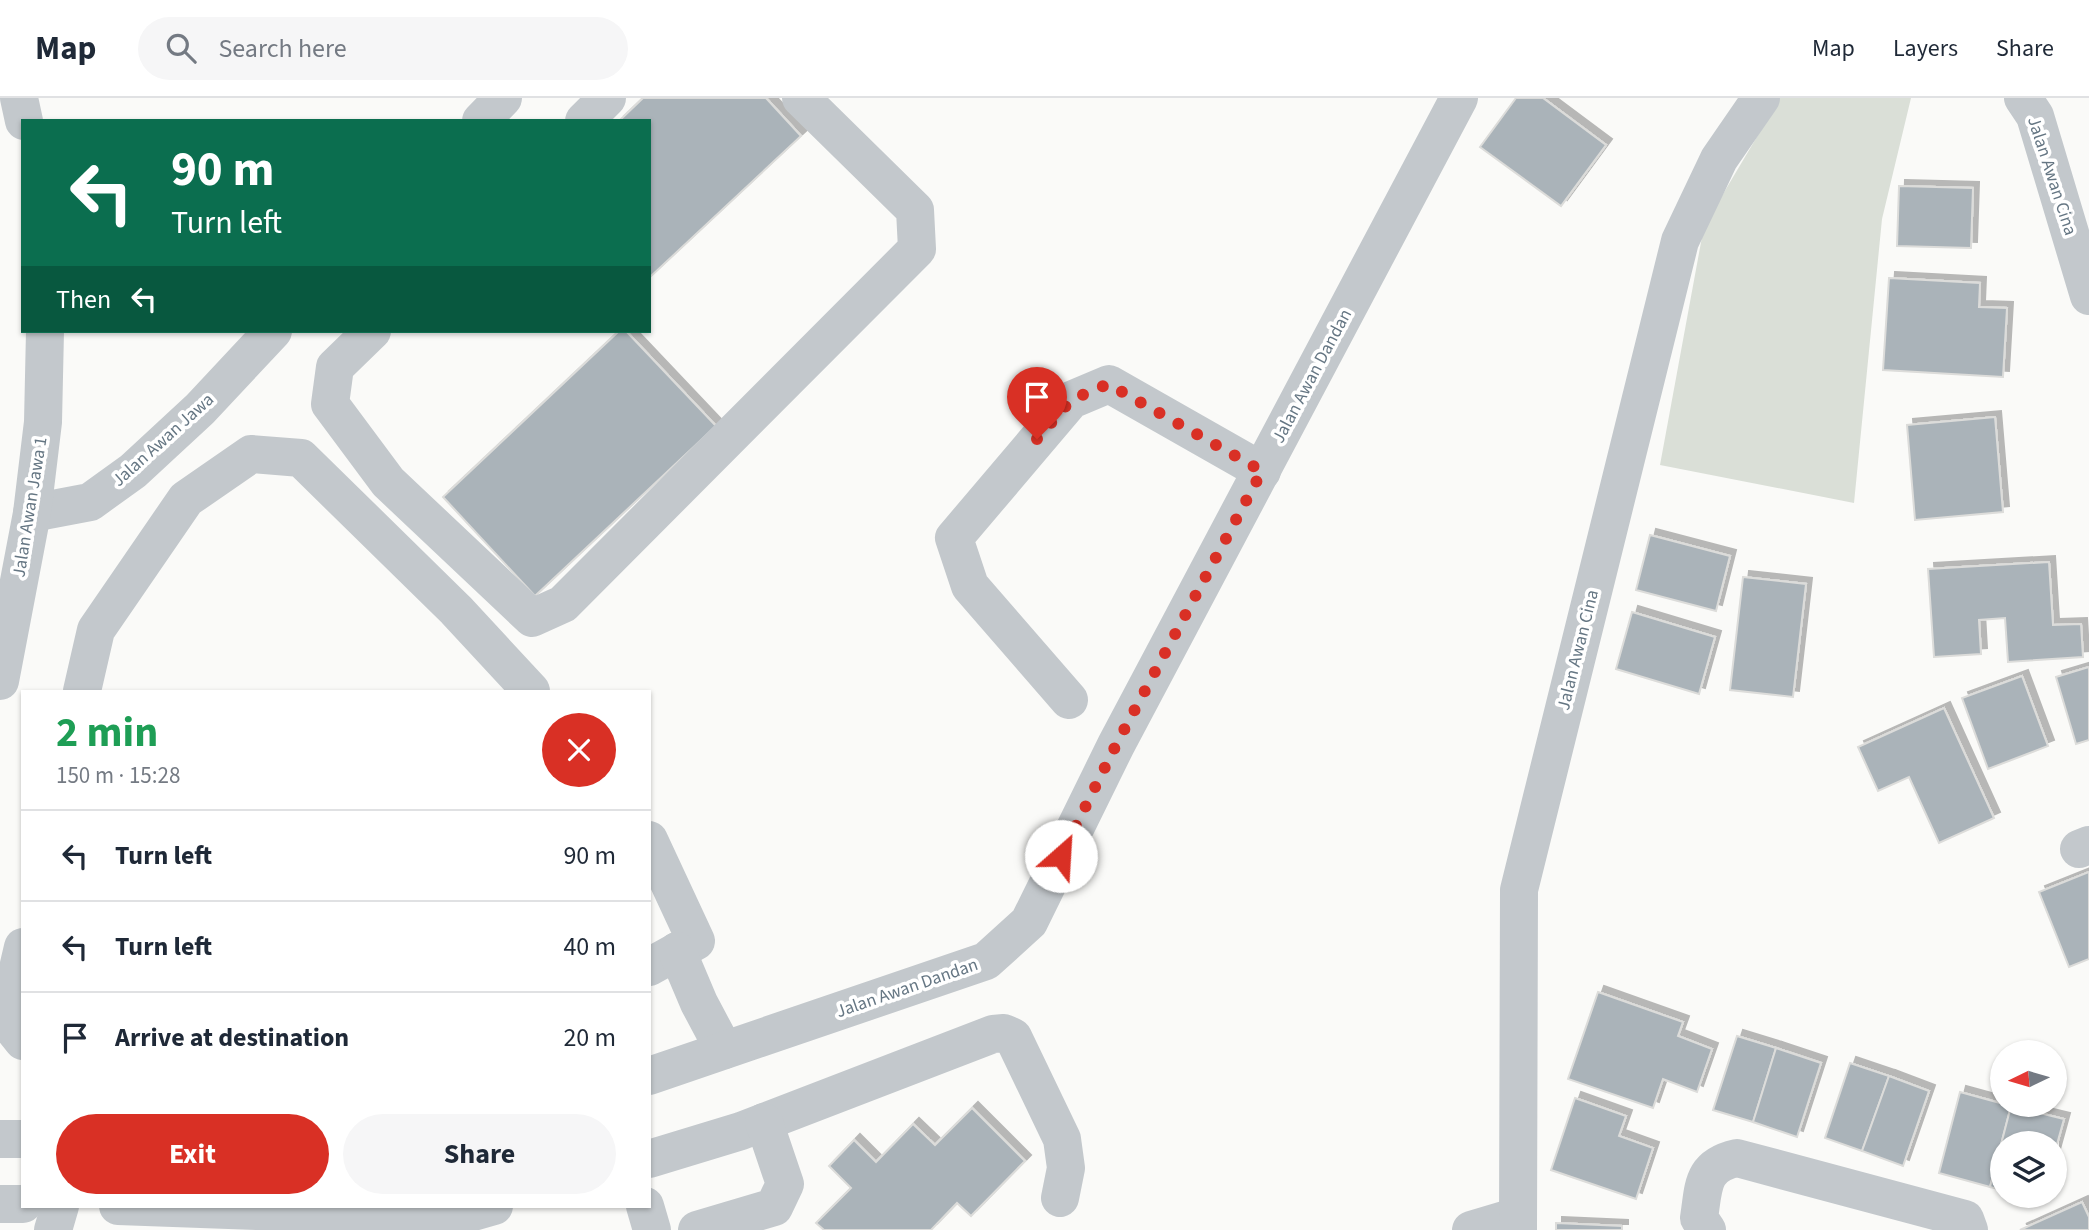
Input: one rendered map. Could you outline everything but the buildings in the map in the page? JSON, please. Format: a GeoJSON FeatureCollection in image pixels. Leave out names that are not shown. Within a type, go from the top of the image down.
{"type":"FeatureCollection","features":[{"type":"Feature","properties":{"kind":"street"},"geometry":{"type":"LineString","coordinates":[[19,98],[24,119]]}},
{"type":"Feature","properties":{"kind":"street"},"geometry":{"type":"LineString","coordinates":[[483,119],[503,98]]}},
{"type":"Feature","properties":{"kind":"street"},"geometry":{"type":"LineString","coordinates":[[586,119],[607,98]]}},
{"type":"Feature","properties":{"kind":"street"},"geometry":{"type":"LineString","coordinates":[[370,333],[335,367],[330,404],[388,482],[532,618],[563,604],[918,249],[915,211],[801,98]]}},
{"type":"Feature","properties":{"kind":"street","name":"Jalan Awan Dandan"},"geometry":{"type":"LineString","coordinates":[[651,1075],[986,961],[1029,922],[1116,745],[1459,98]]}},
{"type":"Feature","properties":{"kind":"street","name":"Jalan Awan Cina"},"geometry":{"type":"LineString","coordinates":[[1518,1223],[1519,890],[1680,242],[1718,159],[1761,98]]}},
{"type":"Feature","properties":{"kind":"street","name":"Jalan Awan Cina"},"geometry":{"type":"LineString","coordinates":[[2023,98],[2035,116],[2089,296]]}},
{"type":"Feature","properties":{"kind":"street","name":"Jalan Awan Jawa 1"},"geometry":{"type":"LineString","coordinates":[[0,681],[32,513],[43,422],[45,333]]}},
{"type":"Feature","properties":{"kind":"street","name":"Jalan Awan Jawa"},"geometry":{"type":"LineString","coordinates":[[32,513],[90,502],[133,471],[200,409],[271,333]]}},
{"type":"Feature","properties":{"kind":"street"},"geometry":{"type":"LineString","coordinates":[[1069,700],[970,586],[954,538],[1071,400],[1108,384],[1262,471]]}},
{"type":"Feature","properties":{"kind":"street"},"geometry":{"type":"LineString","coordinates":[[82,690],[96,630],[186,499],[251,454],[301,458],[456,610],[530,690]]}},
{"type":"Feature","properties":{"kind":"street"},"geometry":{"type":"LineString","coordinates":[[651,844],[696,941],[663,959],[699,1003],[724,1050]]}},
{"type":"Feature","properties":{"kind":"street"},"geometry":{"type":"LineString","coordinates":[[21,956],[6,1020],[21,1039]]}},
{"type":"Feature","properties":{"kind":"street"},"geometry":{"type":"LineString","coordinates":[[651,1158],[764,1122],[993,1034],[1004,1033],[1013,1037],[1062,1139],[1066,1168],[1060,1198]]}},
{"type":"Feature","properties":{"kind":"street"},"geometry":{"type":"LineString","coordinates":[[697,1230],[774,1207],[785,1184],[764,1122]]}},
{"type":"Feature","properties":{"kind":"street"},"geometry":{"type":"LineString","coordinates":[[0,1139],[21,1139]]}},
{"type":"Feature","properties":{"kind":"street"},"geometry":{"type":"LineString","coordinates":[[1707,1230],[1699,1217],[1706,1175],[1721,1161],[1737,1158],[1965,1219],[1969,1230]]}},
{"type":"Feature","properties":{"kind":"street"},"geometry":{"type":"LineString","coordinates":[[0,1204],[21,1203]]}},
{"type":"Feature","properties":{"kind":"street"},"geometry":{"type":"LineString","coordinates":[[52,1230],[59,1208]]}},
{"type":"Feature","properties":{"kind":"street"},"geometry":{"type":"LineString","coordinates":[[236,1208],[280,1222],[430,1224],[487,1208]]}},
{"type":"Feature","properties":{"kind":"street"},"geometry":{"type":"LineString","coordinates":[[646,1208],[652,1230]]}},
{"type":"Feature","properties":{"kind":"street"},"geometry":{"type":"LineString","coordinates":[[1471,1230],[1518,1223]]}},
{"type":"Feature","properties":{"kind":"shaded area"},"geometry":{"type":"Polygon","coordinates":[[[1780,98],[1911,98],[1882,219],[1854,503],[1660,465],[1704,226],[1780,98]]]}},
{"type":"Feature","properties":{"kind":"route"},"geometry":{"type":"LineString","coordinates":[[1037,439],[1071,400],[1108,384],[1262,471],[1116,745],[1061,856]]}}]}
